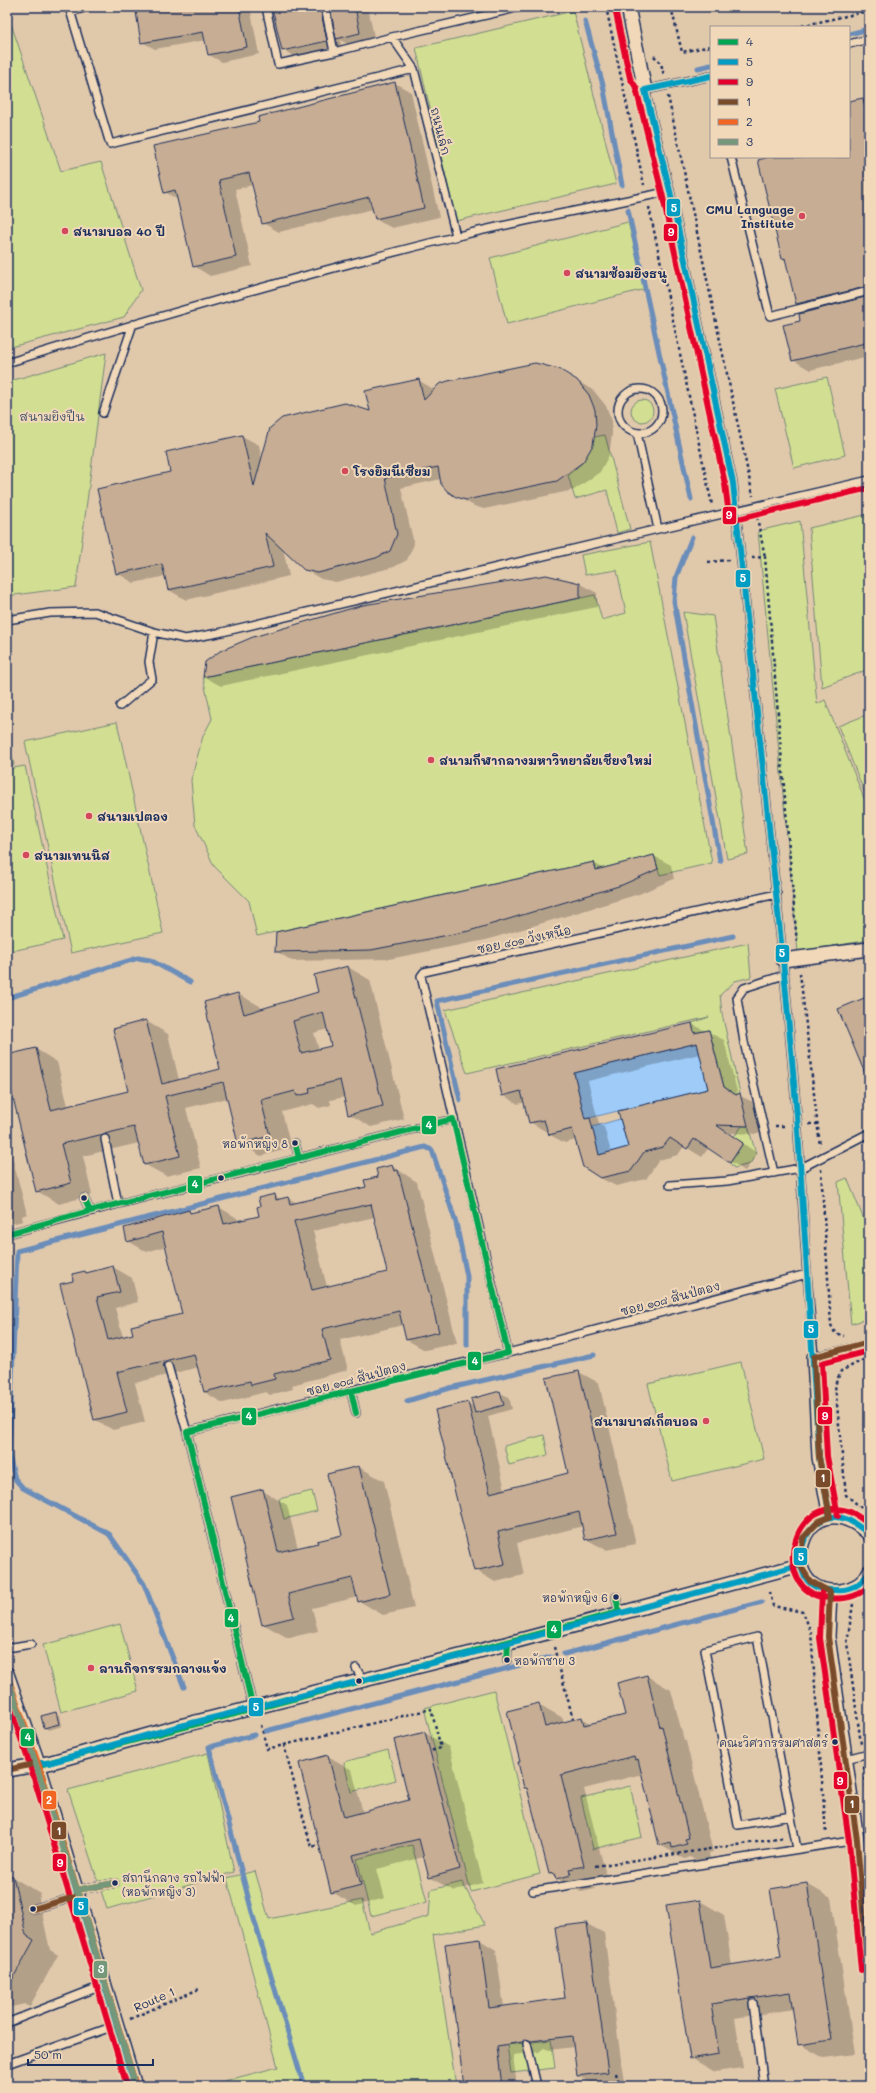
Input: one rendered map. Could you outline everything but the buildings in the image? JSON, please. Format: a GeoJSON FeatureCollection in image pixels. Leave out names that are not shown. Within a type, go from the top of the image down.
{"type":"FeatureCollection","features":[{"type":"Feature","properties":{"kind":"street"},"geometry":{"type":"LineString","coordinates":[[623,7],[638,76],[645,88]]}},
{"type":"Feature","properties":{"kind":"street"},"geometry":{"type":"LineString","coordinates":[[628,7],[645,88]]}},
{"type":"Feature","properties":{"kind":"street"},"geometry":{"type":"LineString","coordinates":[[783,960],[869,949]]}},
{"type":"Feature","properties":{"kind":"street"},"geometry":{"type":"LineString","coordinates":[[814,1357],[819,1457],[830,1518]]}},
{"type":"Feature","properties":{"kind":"street"},"geometry":{"type":"LineString","coordinates":[[869,1534],[857,1523],[844,1517],[830,1518],[814,1525],[803,1538],[799,1550],[800,1564],[810,1581],[819,1588],[830,1592],[850,1590],[867,1577],[869,1572]]}},
{"type":"Feature","properties":{"kind":"street"},"geometry":{"type":"LineString","coordinates":[[619,1612],[800,1564]]}},
{"type":"Feature","properties":{"kind":"street"},"geometry":{"type":"LineString","coordinates":[[830,1592],[828,1637],[858,1840],[866,1905],[869,1969]]}},
{"type":"Feature","properties":{"kind":"street"},"geometry":{"type":"LineString","coordinates":[[369,1678],[508,1643]]}},
{"type":"Feature","properties":{"kind":"street"},"geometry":{"type":"LineString","coordinates":[[72,1755],[253,1708]]}},
{"type":"Feature","properties":{"kind":"street"},"geometry":{"type":"LineString","coordinates":[[32,1746],[41,1763],[78,1893]]}},
{"type":"Feature","properties":{"kind":"lane"},"geometry":{"type":"LineString","coordinates":[[87,7],[70,9],[110,144],[414,69]]}},
{"type":"Feature","properties":{"kind":"lane"},"geometry":{"type":"LineString","coordinates":[[266,7],[278,64],[334,52],[392,36],[521,7]]}},
{"type":"Feature","properties":{"kind":"lane"},"geometry":{"type":"LineString","coordinates":[[325,7],[334,52]]}},
{"type":"Feature","properties":{"kind":"lane","name":"ถนนเล็ก"},"geometry":{"type":"LineString","coordinates":[[392,36],[414,69],[456,236]]}},
{"type":"Feature","properties":{"kind":"lane"},"geometry":{"type":"LineString","coordinates":[[850,44],[869,40]]}},
{"type":"Feature","properties":{"kind":"lane"},"geometry":{"type":"LineString","coordinates":[[710,75],[645,88],[670,191],[736,511],[777,894],[814,1357],[869,1343]]}},
{"type":"Feature","properties":{"kind":"lane"},"geometry":{"type":"LineString","coordinates":[[732,158],[770,316],[869,291]]}},
{"type":"Feature","properties":{"kind":"lane"},"geometry":{"type":"LineString","coordinates":[[7,364],[133,324],[456,236],[670,191]]}},
{"type":"Feature","properties":{"kind":"lane"},"geometry":{"type":"LineString","coordinates":[[103,413],[133,324]]}},
{"type":"Feature","properties":{"kind":"lane"},"geometry":{"type":"LineString","coordinates":[[643,390],[654,394],[661,403],[662,415],[658,425],[649,432],[637,433],[627,429],[620,420],[618,408],[623,398],[632,391],[643,390]]}},
{"type":"Feature","properties":{"kind":"lane"},"geometry":{"type":"LineString","coordinates":[[637,433],[658,529]]}},
{"type":"Feature","properties":{"kind":"lane"},"geometry":{"type":"LineString","coordinates":[[7,620],[50,613],[95,612],[154,632],[184,639],[869,480]]}},
{"type":"Feature","properties":{"kind":"lane"},"geometry":{"type":"LineString","coordinates":[[120,706],[152,679],[149,662],[154,632]]}},
{"type":"Feature","properties":{"kind":"lane","name":"ซอย ๔๐๑ วังเหนึอ"},"geometry":{"type":"LineString","coordinates":[[508,1353],[421,976],[424,972],[777,894]]}},
{"type":"Feature","properties":{"kind":"lane"},"geometry":{"type":"LineString","coordinates":[[774,1173],[744,1042],[737,998],[744,988],[784,975]]}},
{"type":"Feature","properties":{"kind":"lane"},"geometry":{"type":"LineString","coordinates":[[7,1234],[90,1211],[453,1119]]}},
{"type":"Feature","properties":{"kind":"lane"},"geometry":{"type":"LineString","coordinates":[[670,1185],[727,1182],[800,1168],[869,1133]]}},
{"type":"Feature","properties":{"kind":"lane"},"geometry":{"type":"LineString","coordinates":[[105,1139],[118,1204]]}},
{"type":"Feature","properties":{"kind":"lane"},"geometry":{"type":"LineString","coordinates":[[295,1143],[299,1158]]}},
{"type":"Feature","properties":{"kind":"lane"},"geometry":{"type":"LineString","coordinates":[[90,1211],[299,1158]]}},
{"type":"Feature","properties":{"kind":"lane"},"geometry":{"type":"LineString","coordinates":[[84,1198],[90,1211]]}},
{"type":"Feature","properties":{"kind":"lane","name":"ซอย ๑๐๘ สันป่ตอง"},"geometry":{"type":"LineString","coordinates":[[187,1432],[351,1390],[508,1353],[807,1274]]}},
{"type":"Feature","properties":{"kind":"lane"},"geometry":{"type":"LineString","coordinates":[[168,1366],[187,1432],[253,1708]]}},
{"type":"Feature","properties":{"kind":"lane"},"geometry":{"type":"LineString","coordinates":[[351,1390],[356,1413]]}},
{"type":"Feature","properties":{"kind":"lane"},"geometry":{"type":"LineString","coordinates":[[507,1660],[508,1643],[619,1612],[616,1597]]}},
{"type":"Feature","properties":{"kind":"lane"},"geometry":{"type":"LineString","coordinates":[[791,1816],[738,1825],[705,1650],[757,1637],[795,1836],[797,1849]]}},
{"type":"Feature","properties":{"kind":"lane"},"geometry":{"type":"LineString","coordinates":[[7,1648],[31,1644]]}},
{"type":"Feature","properties":{"kind":"lane"},"geometry":{"type":"LineString","coordinates":[[356,1668],[369,1678]]}},
{"type":"Feature","properties":{"kind":"lane"},"geometry":{"type":"LineString","coordinates":[[7,1674],[32,1746]]}},
{"type":"Feature","properties":{"kind":"lane"},"geometry":{"type":"LineString","coordinates":[[7,1674],[41,1763]]}},
{"type":"Feature","properties":{"kind":"lane"},"geometry":{"type":"LineString","coordinates":[[350,1683],[369,1678]]}},
{"type":"Feature","properties":{"kind":"lane"},"geometry":{"type":"LineString","coordinates":[[9,1770],[369,1678]]}},
{"type":"Feature","properties":{"kind":"lane"},"geometry":{"type":"LineString","coordinates":[[846,1759],[866,1754]]}},
{"type":"Feature","properties":{"kind":"lane"},"geometry":{"type":"LineString","coordinates":[[533,1891],[858,1840]]}},
{"type":"Feature","properties":{"kind":"lane"},"geometry":{"type":"LineString","coordinates":[[33,1909],[78,1893],[115,1883]]}},
{"type":"Feature","properties":{"kind":"lane"},"geometry":{"type":"LineString","coordinates":[[78,1893],[134,2084]]}},
{"type":"Feature","properties":{"kind":"lane"},"geometry":{"type":"LineString","coordinates":[[7,2022],[104,1985]]}},
{"type":"Feature","properties":{"kind":"lane"},"geometry":{"type":"LineString","coordinates":[[753,2003],[764,2086]]}},
{"type":"Feature","properties":{"kind":"lane"},"geometry":{"type":"LineString","coordinates":[[7,2064],[117,2025]]}},
{"type":"Feature","properties":{"kind":"lane"},"geometry":{"type":"LineString","coordinates":[[527,2044],[537,2086]]}},
{"type":"Feature","properties":{"kind":"path"},"geometry":{"type":"LineString","coordinates":[[606,7],[712,505],[709,508]]}},
{"type":"Feature","properties":{"kind":"path"},"geometry":{"type":"LineString","coordinates":[[671,7],[682,52],[710,46]]}},
{"type":"Feature","properties":{"kind":"path"},"geometry":{"type":"LineString","coordinates":[[801,26],[869,11]]}},
{"type":"Feature","properties":{"kind":"path"},"geometry":{"type":"LineString","coordinates":[[652,52],[655,58],[661,63],[666,85],[765,557],[799,958],[818,1124],[832,1325],[834,1333],[842,1336],[850,1336]]}},
{"type":"Feature","properties":{"kind":"path"},"geometry":{"type":"LineString","coordinates":[[708,562],[765,557]]}},
{"type":"Feature","properties":{"kind":"path"},"geometry":{"type":"LineString","coordinates":[[869,1357],[841,1371],[836,1385],[846,1495],[869,1514]]}},
{"type":"Feature","properties":{"kind":"path"},"geometry":{"type":"LineString","coordinates":[[770,1592],[773,1606],[803,1612],[811,1632],[827,1845]]}},
{"type":"Feature","properties":{"kind":"path"},"geometry":{"type":"LineString","coordinates":[[856,1601],[851,1606],[847,1643],[866,1754],[869,1806]]}},
{"type":"Feature","properties":{"kind":"path"},"geometry":{"type":"LineString","coordinates":[[554,1647],[573,1719]]}},
{"type":"Feature","properties":{"kind":"path"},"geometry":{"type":"LineString","coordinates":[[261,1725],[267,1749],[431,1709],[441,1748],[430,1751]]}},
{"type":"Feature","properties":{"kind":"path"},"geometry":{"type":"LineString","coordinates":[[284,1745],[311,1847],[319,1845]]}},
{"type":"Feature","properties":{"kind":"path"},"geometry":{"type":"LineString","coordinates":[[818,1834],[826,1833]]}},
{"type":"Feature","properties":{"kind":"path"},"geometry":{"type":"LineString","coordinates":[[595,1866],[795,1836]]}},
{"type":"Feature","properties":{"kind":"path","name":"Route 1"},"geometry":{"type":"LineString","coordinates":[[117,2025],[199,1989]]}},
{"type":"Feature","properties":{"kind":"path"},"geometry":{"type":"LineString","coordinates":[[616,2073],[619,2086]]}},
{"type":"Feature","properties":{"kind":"shaded area"},"geometry":{"type":"Polygon","coordinates":[[[7,7],[869,7],[869,2086],[7,2086],[7,7]]]}},
{"type":"Feature","properties":{"kind":"green space"},"geometry":{"type":"Polygon","coordinates":[[[573,11],[616,184],[456,221],[416,48],[573,11]]]}},
{"type":"Feature","properties":{"kind":"green space","name":"สนามบอล 40 ปี"},"geometry":{"type":"Polygon","coordinates":[[[7,12],[61,171],[101,162],[141,290],[124,317],[7,348],[7,12]]]}},
{"type":"Feature","properties":{"kind":"green space","name":"สนามซ้อมยิงธนู"},"geometry":{"type":"Polygon","coordinates":[[[628,222],[645,289],[507,324],[490,258],[628,222]]]}},
{"type":"Feature","properties":{"kind":"green space","name":"สนามยิงปืน"},"geometry":{"type":"Polygon","coordinates":[[[106,353],[76,587],[7,596],[7,382],[106,353]]]}},
{"type":"Feature","properties":{"kind":"green space"},"geometry":{"type":"Polygon","coordinates":[[[827,377],[845,455],[794,468],[775,389],[827,377]]]}},
{"type":"Feature","properties":{"kind":"green space"},"geometry":{"type":"Polygon","coordinates":[[[638,400],[646,400],[653,407],[653,415],[646,422],[638,422],[631,415],[631,407],[638,400]]]}},
{"type":"Feature","properties":{"kind":"green space"},"geometry":{"type":"Polygon","coordinates":[[[605,435],[630,529],[617,533],[607,490],[575,499],[568,475],[583,462],[594,437],[605,435]]]}},
{"type":"Feature","properties":{"kind":"green space"},"geometry":{"type":"Polygon","coordinates":[[[869,514],[869,669],[822,687],[809,528],[869,514]]]}},
{"type":"Feature","properties":{"kind":"green space"},"geometry":{"type":"Polygon","coordinates":[[[800,521],[817,704],[825,700],[869,811],[869,940],[798,952],[758,531],[800,521]]]}},
{"type":"Feature","properties":{"kind":"green space","name":"สนามกีฬากลางมหาวิทยาลัยเชียงใหม่"},"geometry":{"type":"Polygon","coordinates":[[[650,542],[712,863],[660,875],[654,855],[596,870],[594,862],[257,936],[249,901],[214,866],[195,825],[191,780],[203,736],[212,719],[203,677],[595,595],[602,620],[626,613],[617,570],[585,575],[581,555],[650,542]]]}},
{"type":"Feature","properties":{"kind":"green space"},"geometry":{"type":"Polygon","coordinates":[[[683,612],[713,616],[748,854],[727,859],[683,612]]]}},
{"type":"Feature","properties":{"kind":"green space"},"geometry":{"type":"Polygon","coordinates":[[[869,714],[869,804],[838,726],[869,714]]]}},
{"type":"Feature","properties":{"kind":"green space","name":"สนามเปตอง"},"geometry":{"type":"Polygon","coordinates":[[[117,722],[163,933],[71,953],[25,742],[117,722]]]}},
{"type":"Feature","properties":{"kind":"green space"},"geometry":{"type":"Polygon","coordinates":[[[7,734],[14,765],[7,767],[7,734]]]}},
{"type":"Feature","properties":{"kind":"green space","name":"สนามเทนนิส"},"geometry":{"type":"Polygon","coordinates":[[[25,766],[63,940],[7,952],[7,769],[25,766]]]}},
{"type":"Feature","properties":{"kind":"green space"},"geometry":{"type":"Polygon","coordinates":[[[748,943],[751,977],[735,981],[720,995],[722,1014],[740,1093],[736,1095],[724,1087],[709,1030],[694,1033],[692,1023],[709,1017],[467,1073],[445,1010],[748,943]]]}},
{"type":"Feature","properties":{"kind":"green space"},"geometry":{"type":"Polygon","coordinates":[[[742,1126],[748,1126],[756,1154],[750,1164],[734,1168],[730,1163],[743,1143],[734,1137],[742,1126]]]}},
{"type":"Feature","properties":{"kind":"green space"},"geometry":{"type":"Polygon","coordinates":[[[847,1178],[869,1232],[869,1318],[851,1324],[838,1182],[847,1178]]]}},
{"type":"Feature","properties":{"kind":"green space","name":"สนามบาสเก็ตบอล"},"geometry":{"type":"Polygon","coordinates":[[[741,1362],[764,1459],[672,1481],[648,1384],[741,1362]]]}},
{"type":"Feature","properties":{"kind":"green space"},"geometry":{"type":"Polygon","coordinates":[[[544,1435],[548,1455],[509,1465],[504,1446],[544,1435]]]}},
{"type":"Feature","properties":{"kind":"green space"},"geometry":{"type":"Polygon","coordinates":[[[312,1491],[317,1511],[284,1519],[279,1499],[312,1491]]]}},
{"type":"Feature","properties":{"kind":"green space","name":"ลานกิจกรรมกลางแจ้ง"},"geometry":{"type":"Polygon","coordinates":[[[120,1624],[138,1691],[61,1712],[43,1645],[120,1624]]]}},
{"type":"Feature","properties":{"kind":"green space"},"geometry":{"type":"Polygon","coordinates":[[[494,1690],[540,1874],[471,1892],[424,1708],[494,1690]]]}},
{"type":"Feature","properties":{"kind":"green space"},"geometry":{"type":"Polygon","coordinates":[[[388,1750],[396,1780],[351,1792],[344,1762],[388,1750]]]}},
{"type":"Feature","properties":{"kind":"green space"},"geometry":{"type":"Polygon","coordinates":[[[208,1753],[234,1872],[107,1909],[68,1790],[208,1753]]]}},
{"type":"Feature","properties":{"kind":"green space"},"geometry":{"type":"Polygon","coordinates":[[[630,1786],[642,1837],[593,1849],[581,1798],[630,1786]]]}},
{"type":"Feature","properties":{"kind":"green space"},"geometry":{"type":"Polygon","coordinates":[[[412,1845],[427,1902],[371,1916],[357,1859],[412,1845]]]}},
{"type":"Feature","properties":{"kind":"green space"},"geometry":{"type":"Polygon","coordinates":[[[255,1871],[269,1919],[362,1900],[370,1933],[429,1916],[431,1890],[462,1882],[485,1925],[433,1935],[456,2086],[205,2086],[278,2067],[227,1878],[255,1871]]]}},
{"type":"Feature","properties":{"kind":"green space"},"geometry":{"type":"Polygon","coordinates":[[[551,2040],[555,2068],[511,2073],[507,2045],[551,2040]]]}},
{"type":"Feature","properties":{"kind":"water"},"geometry":{"type":"Polygon","coordinates":[[[697,1043],[708,1089],[585,1119],[574,1073],[697,1043]]]}},
{"type":"Feature","properties":{"kind":"water"},"geometry":{"type":"Polygon","coordinates":[[[620,1119],[628,1147],[599,1155],[592,1127],[620,1119]]]}},
{"type":"Feature","properties":{"kind":"waterway"},"geometry":{"type":"LineString","coordinates":[[585,21],[603,85],[622,185]]}},
{"type":"Feature","properties":{"kind":"waterway"},"geometry":{"type":"LineString","coordinates":[[850,34],[869,29]]}},
{"type":"Feature","properties":{"kind":"waterway"},"geometry":{"type":"LineString","coordinates":[[698,68],[710,65]]}},
{"type":"Feature","properties":{"kind":"waterway"},"geometry":{"type":"LineString","coordinates":[[628,210],[691,499]]}},
{"type":"Feature","properties":{"kind":"waterway"},"geometry":{"type":"LineString","coordinates":[[692,537],[676,577],[674,601],[720,861]]}},
{"type":"Feature","properties":{"kind":"waterway"},"geometry":{"type":"LineString","coordinates":[[460,1100],[437,1001],[733,936]]}},
{"type":"Feature","properties":{"kind":"waterway"},"geometry":{"type":"LineString","coordinates":[[7,998],[138,958],[150,960],[190,982]]}},
{"type":"Feature","properties":{"kind":"waterway"},"geometry":{"type":"LineString","coordinates":[[184,1687],[144,1584],[109,1534],[23,1488],[15,1479],[9,1455],[17,1251],[425,1147],[432,1150],[456,1223],[467,1276],[467,1345]]}},
{"type":"Feature","properties":{"kind":"waterway"},"geometry":{"type":"LineString","coordinates":[[407,1401],[450,1388],[594,1355]]}},
{"type":"Feature","properties":{"kind":"waterway"},"geometry":{"type":"LineString","coordinates":[[564,1654],[762,1602]]}},
{"type":"Feature","properties":{"kind":"waterway"},"geometry":{"type":"LineString","coordinates":[[266,1731],[551,1657]]}},
{"type":"Feature","properties":{"kind":"waterway"},"geometry":{"type":"LineString","coordinates":[[254,1735],[209,1747],[253,1916],[304,2086]]}},
{"type":"Feature","properties":{"kind":"transit line","name":"9"},"geometry":{"type":"LineString","coordinates":[[615,9],[630,78],[637,89]]}},
{"type":"Feature","properties":{"kind":"transit line","name":"5"},"geometry":{"type":"LineString","coordinates":[[710,76],[645,90],[670,191],[733,483],[783,960],[797,1116],[819,1457],[830,1517]]}},
{"type":"Feature","properties":{"kind":"transit line","name":"9"},"geometry":{"type":"LineString","coordinates":[[637,92],[662,193],[725,484],[729,515],[732,518],[738,519],[869,488]]}},
{"type":"Feature","properties":{"kind":"transit line","name":"4"},"geometry":{"type":"LineString","coordinates":[[295,1143],[299,1158],[453,1119],[508,1353],[351,1391],[356,1413]]}},
{"type":"Feature","properties":{"kind":"transit line","name":"4"},"geometry":{"type":"LineString","coordinates":[[84,1198],[90,1211],[299,1158],[295,1143]]}},
{"type":"Feature","properties":{"kind":"transit line","name":"4"},"geometry":{"type":"LineString","coordinates":[[7,1234],[90,1211],[84,1198]]}},
{"type":"Feature","properties":{"kind":"transit line","name":"1"},"geometry":{"type":"LineString","coordinates":[[869,1342],[814,1357],[819,1457],[830,1517],[819,1521],[803,1538],[800,1565],[810,1581],[830,1592],[828,1637],[857,1840],[869,1982]]}},
{"type":"Feature","properties":{"kind":"transit line","name":"9"},"geometry":{"type":"LineString","coordinates":[[838,1516],[827,1456],[822,1363],[869,1351]]}},
{"type":"Feature","properties":{"kind":"transit line","name":"4"},"geometry":{"type":"LineString","coordinates":[[287,1699],[253,1708],[187,1432],[351,1391],[356,1413]]}},
{"type":"Feature","properties":{"kind":"transit line","name":"9"},"geometry":{"type":"LineString","coordinates":[[869,1524],[857,1515],[848,1511],[830,1509],[815,1514],[803,1525],[796,1540],[793,1556],[795,1571],[802,1585],[817,1596],[836,1599],[846,1598],[860,1593],[869,1586]]}},
{"type":"Feature","properties":{"kind":"transit line","name":"5"},"geometry":{"type":"LineString","coordinates":[[869,1534],[849,1520],[832,1517],[819,1522],[810,1531],[804,1543],[801,1556],[802,1569],[807,1580],[820,1589],[846,1590],[860,1583],[869,1572]]}},
{"type":"Feature","properties":{"kind":"transit line","name":"5"},"geometry":{"type":"LineString","coordinates":[[135,2086],[38,1763],[48,1763],[184,1725],[468,1654],[800,1565]]}},
{"type":"Feature","properties":{"kind":"transit line","name":"9"},"geometry":{"type":"LineString","coordinates":[[822,1592],[820,1638],[849,1841],[861,1970]]}},
{"type":"Feature","properties":{"kind":"transit line","name":"4"},"geometry":{"type":"LineString","coordinates":[[474,1651],[619,1612],[616,1597]]}},
{"type":"Feature","properties":{"kind":"transit line","name":"4"},"geometry":{"type":"LineString","coordinates":[[115,1883],[77,1890],[39,1765],[508,1643],[507,1660]]}},
{"type":"Feature","properties":{"kind":"transit line","name":"2"},"geometry":{"type":"LineString","coordinates":[[7,1674],[38,1763],[77,1890],[115,1883]]}},
{"type":"Feature","properties":{"kind":"transit line","name":"4"},"geometry":{"type":"LineString","coordinates":[[7,1675],[48,1800]]}},
{"type":"Feature","properties":{"kind":"transit line","name":"3"},"geometry":{"type":"LineString","coordinates":[[7,1675],[77,1890]]}},
{"type":"Feature","properties":{"kind":"transit line","name":"9"},"geometry":{"type":"LineString","coordinates":[[7,1698],[30,1765],[127,2086]]}},
{"type":"Feature","properties":{"kind":"transit line","name":"1"},"geometry":{"type":"LineString","coordinates":[[7,1770],[38,1763],[79,1896],[46,1905]]}},
{"type":"Feature","properties":{"kind":"transit line","name":"3"},"geometry":{"type":"LineString","coordinates":[[115,1883],[77,1890],[133,2077],[132,2086]]}},
{"type":"Feature","properties":{"kind":"transit line","name":"2"},"geometry":{"type":"LineString","coordinates":[[111,1884],[77,1890],[136,2086]]}},
{"type":"Feature","properties":{"kind":"transit line","name":"1"},"geometry":{"type":"LineString","coordinates":[[33,1909],[79,1896],[136,2086]]}},
{"type":"Feature","properties":{"kind":"place","name":"CMU Language Institute"},"geometry":{"type":"Point","coordinates":[802,216]}},
{"type":"Feature","properties":{"kind":"place","name":"สนามบอล 40 ปี"},"geometry":{"type":"Point","coordinates":[65,231]}},
{"type":"Feature","properties":{"kind":"place","name":"สนามซ้อมยิงธนู"},"geometry":{"type":"Point","coordinates":[567,273]}},
{"type":"Feature","properties":{"kind":"place","name":"โรงยิมนีเซียม"},"geometry":{"type":"Point","coordinates":[345,471]}},
{"type":"Feature","properties":{"kind":"place","name":"สนามกีฬากลางมหาวิทยาลัยเชียงใหม่"},"geometry":{"type":"Point","coordinates":[431,760]}},
{"type":"Feature","properties":{"kind":"place","name":"สนามเปตอง"},"geometry":{"type":"Point","coordinates":[89,816]}},
{"type":"Feature","properties":{"kind":"place","name":"สนามเทนนิส"},"geometry":{"type":"Point","coordinates":[26,855]}},
{"type":"Feature","properties":{"kind":"place","name":"หอพักหญิง 8"},"geometry":{"type":"Point","coordinates":[295,1143]}},
{"type":"Feature","properties":{"kind":"place","name":"สนามบาสเก็ตบอล"},"geometry":{"type":"Point","coordinates":[706,1421]}},
{"type":"Feature","properties":{"kind":"place","name":"หอพักหญิง 6"},"geometry":{"type":"Point","coordinates":[616,1597]}},
{"type":"Feature","properties":{"kind":"place","name":"หอพักชาย 3"},"geometry":{"type":"Point","coordinates":[507,1660]}},
{"type":"Feature","properties":{"kind":"place","name":"ลานกิจกรรมกลางแจ้ง"},"geometry":{"type":"Point","coordinates":[91,1668]}},
{"type":"Feature","properties":{"kind":"place","name":"คณะวิศวกรรมศาสตร์"},"geometry":{"type":"Point","coordinates":[835,1742]}},
{"type":"Feature","properties":{"kind":"place","name":"สถานีกลาง รถไฟฟ้า (หอพักหญิง 3)"},"geometry":{"type":"Point","coordinates":[115,1883]}}]}
